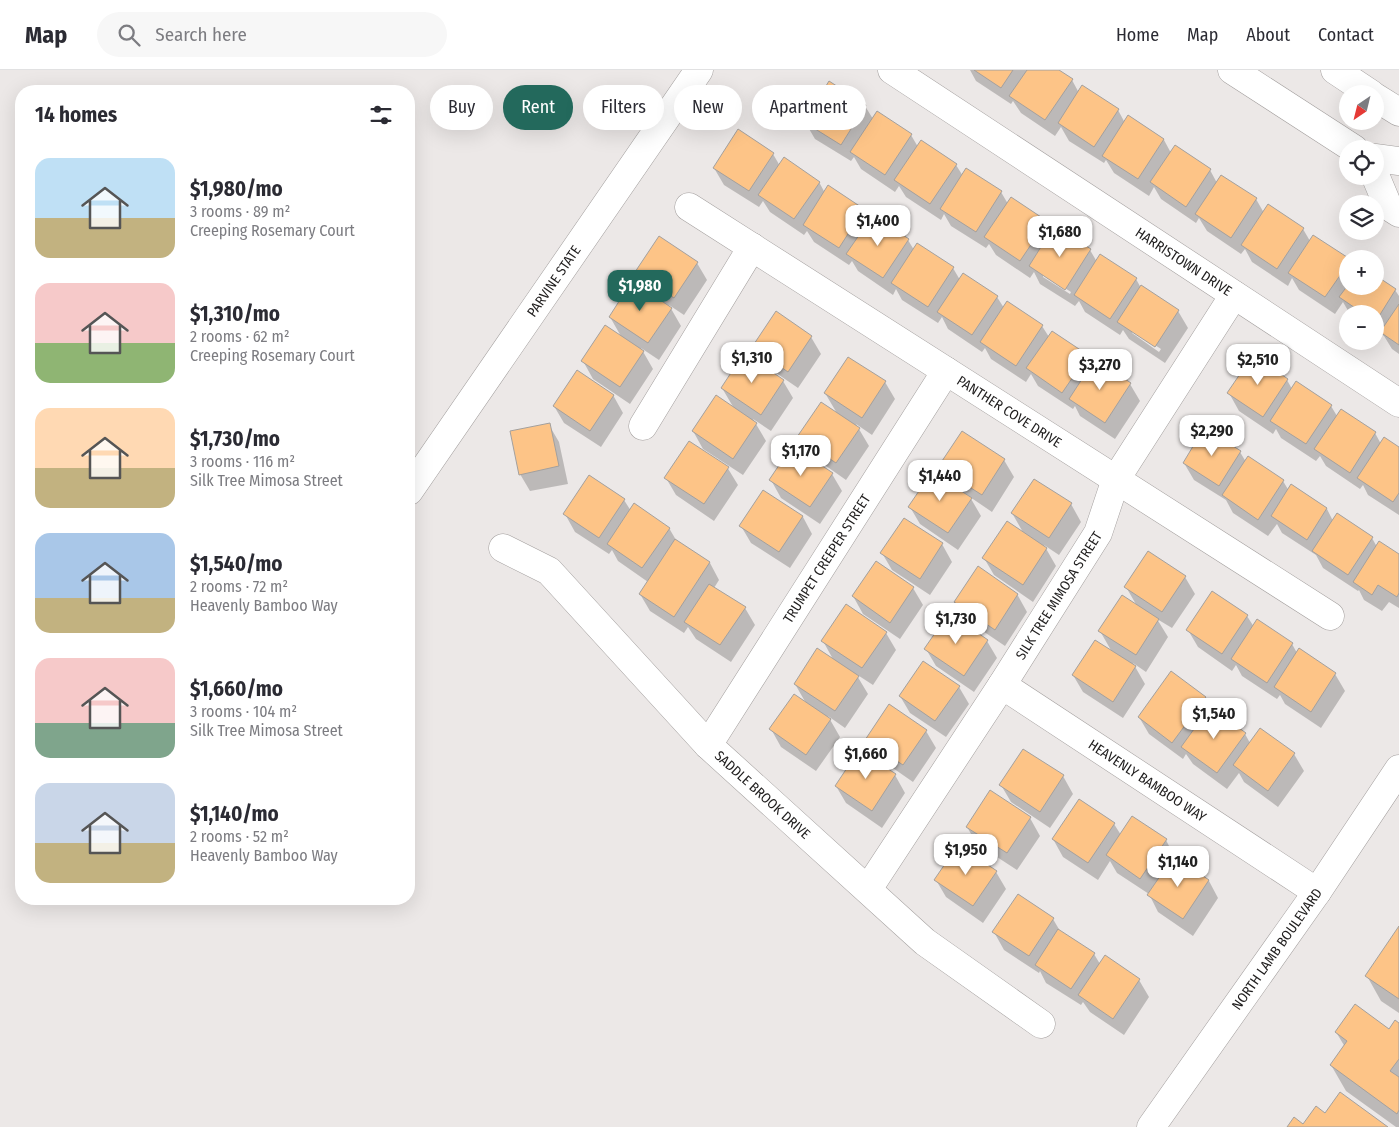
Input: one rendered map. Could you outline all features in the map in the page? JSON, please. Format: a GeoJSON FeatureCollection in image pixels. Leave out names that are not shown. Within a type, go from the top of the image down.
{"type":"FeatureCollection","features":[{"type":"Feature","properties":{"kind":"street","name":"PARVINE STATE"},"geometry":{"type":"LineString","coordinates":[[415,481],[698,70]]}},
{"type":"Feature","properties":{"kind":"street","name":"HARRISTOWN DRIVE"},"geometry":{"type":"LineString","coordinates":[[892,70],[1399,403]]}},
{"type":"Feature","properties":{"kind":"street"},"geometry":{"type":"LineString","coordinates":[[1232,70],[1340,140]]}},
{"type":"Feature","properties":{"kind":"street"},"geometry":{"type":"LineString","coordinates":[[1334,70],[1357,85]]}},
{"type":"Feature","properties":{"kind":"street"},"geometry":{"type":"LineString","coordinates":[[1384,102],[1399,112]]}},
{"type":"Feature","properties":{"kind":"street"},"geometry":{"type":"LineString","coordinates":[[1384,159],[1399,161]]}},
{"type":"Feature","properties":{"kind":"street"},"geometry":{"type":"LineString","coordinates":[[1379,185],[1388,206],[1399,213]]}},
{"type":"Feature","properties":{"kind":"street","name":"PANTHER COVE DRIVE"},"geometry":{"type":"LineString","coordinates":[[689,207],[1330,616]]}},
{"type":"Feature","properties":{"kind":"street"},"geometry":{"type":"LineString","coordinates":[[643,426],[752,247]]}},
{"type":"Feature","properties":{"kind":"street","name":"SILK TREE MIMOSA STREET"},"geometry":{"type":"LineString","coordinates":[[868,889],[1002,685],[1098,533],[1116,479],[1234,295]]}},
{"type":"Feature","properties":{"kind":"street","name":"TRUMPET CREEPER STREET"},"geometry":{"type":"LineString","coordinates":[[708,745],[946,371]]}},
{"type":"Feature","properties":{"kind":"street","name":"SADDLE BROOK DRIVE"},"geometry":{"type":"LineString","coordinates":[[503,548],[549,571],[708,745],[925,942],[1041,1024]]}},
{"type":"Feature","properties":{"kind":"street","name":"HEAVENLY BAMBOO WAY"},"geometry":{"type":"LineString","coordinates":[[1002,685],[1317,892]]}},
{"type":"Feature","properties":{"kind":"street","name":"NORTH LAMB BOULEVARD"},"geometry":{"type":"LineString","coordinates":[[1150,1127],[1317,892],[1399,769]]}},
{"type":"Feature","properties":{"kind":"building"},"geometry":{"type":"Polygon","coordinates":[[[974,70],[1013,70],[1001,88],[974,70]]]}},
{"type":"Feature","properties":{"kind":"building"},"geometry":{"type":"Polygon","coordinates":[[[1027,70],[1059,70],[1073,79],[1045,120],[1009,96],[1027,70]]]}},
{"type":"Feature","properties":{"kind":"building"},"geometry":{"type":"Polygon","coordinates":[[[829,81],[835,85],[827,85],[829,81]]]}},
{"type":"Feature","properties":{"kind":"building"},"geometry":{"type":"Polygon","coordinates":[[[1082,85],[1119,109],[1094,147],[1058,123],[1082,85]]]}},
{"type":"Feature","properties":{"kind":"building"},"geometry":{"type":"Polygon","coordinates":[[[877,111],[912,134],[885,175],[850,152],[877,111]]]}},
{"type":"Feature","properties":{"kind":"building"},"geometry":{"type":"Polygon","coordinates":[[[1128,115],[1164,139],[1138,179],[1102,156],[1128,115]]]}},
{"type":"Feature","properties":{"kind":"building"},"geometry":{"type":"Polygon","coordinates":[[[737,130],[774,153],[749,191],[713,168],[737,130]]]}},
{"type":"Feature","properties":{"kind":"building"},"geometry":{"type":"Polygon","coordinates":[[[817,130],[850,130],[841,145],[817,130]]]}},
{"type":"Feature","properties":{"kind":"building"},"geometry":{"type":"Polygon","coordinates":[[[921,140],[957,164],[930,204],[894,180],[921,140]]]}},
{"type":"Feature","properties":{"kind":"building"},"geometry":{"type":"Polygon","coordinates":[[[1175,145],[1211,169],[1186,207],[1150,182],[1175,145]]]}},
{"type":"Feature","properties":{"kind":"building"},"geometry":{"type":"Polygon","coordinates":[[[784,157],[820,182],[794,219],[758,195],[784,157]]]}},
{"type":"Feature","properties":{"kind":"building"},"geometry":{"type":"Polygon","coordinates":[[[966,168],[1002,191],[976,232],[940,209],[966,168]]]}},
{"type":"Feature","properties":{"kind":"building"},"geometry":{"type":"Polygon","coordinates":[[[1221,175],[1257,198],[1231,238],[1195,214],[1221,175]]]}},
{"type":"Feature","properties":{"kind":"building"},"geometry":{"type":"Polygon","coordinates":[[[828,185],[864,209],[839,248],[803,225],[828,185]]]}},
{"type":"Feature","properties":{"kind":"building"},"geometry":{"type":"Polygon","coordinates":[[[1011,197],[1047,221],[1020,261],[984,237],[1011,197]]]}},
{"type":"Feature","properties":{"kind":"building"},"geometry":{"type":"Polygon","coordinates":[[[1268,204],[1304,228],[1277,269],[1241,245],[1268,204]]]}},
{"type":"Feature","properties":{"kind":"building"},"geometry":{"type":"Polygon","coordinates":[[[873,215],[909,239],[883,278],[846,254],[873,215]]]}},
{"type":"Feature","properties":{"kind":"building"},"geometry":{"type":"Polygon","coordinates":[[[1054,226],[1091,249],[1065,290],[1029,266],[1054,226]]]}},
{"type":"Feature","properties":{"kind":"building"},"geometry":{"type":"Polygon","coordinates":[[[1313,235],[1339,252],[1339,277],[1325,297],[1288,273],[1313,235]]]}},
{"type":"Feature","properties":{"kind":"building"},"geometry":{"type":"Polygon","coordinates":[[[659,236],[698,262],[674,298],[635,272],[659,236]]]}},
{"type":"Feature","properties":{"kind":"building"},"geometry":{"type":"Polygon","coordinates":[[[917,243],[954,267],[928,307],[891,283],[917,243]]]}},
{"type":"Feature","properties":{"kind":"building"},"geometry":{"type":"Polygon","coordinates":[[[1100,254],[1137,278],[1110,319],[1074,295],[1100,254]]]}},
{"type":"Feature","properties":{"kind":"building"},"geometry":{"type":"Polygon","coordinates":[[[963,273],[998,296],[972,335],[937,312],[963,273]]]}},
{"type":"Feature","properties":{"kind":"building"},"geometry":{"type":"Polygon","coordinates":[[[632,281],[672,308],[648,343],[609,317],[632,281]]]}},
{"type":"Feature","properties":{"kind":"building"},"geometry":{"type":"Polygon","coordinates":[[[1384,281],[1396,289],[1384,308],[1384,305],[1351,305],[1339,297],[1340,295],[1384,295],[1384,281]]]}},
{"type":"Feature","properties":{"kind":"building"},"geometry":{"type":"Polygon","coordinates":[[[1141,285],[1179,310],[1155,347],[1117,322],[1141,285]]]}},
{"type":"Feature","properties":{"kind":"building"},"geometry":{"type":"Polygon","coordinates":[[[1007,301],[1043,325],[1016,366],[980,342],[1007,301]]]}},
{"type":"Feature","properties":{"kind":"building"},"geometry":{"type":"Polygon","coordinates":[[[1399,304],[1399,345],[1384,335],[1384,326],[1399,304]]]}},
{"type":"Feature","properties":{"kind":"building"},"geometry":{"type":"Polygon","coordinates":[[[776,311],[812,336],[788,372],[752,347],[776,311]]]}},
{"type":"Feature","properties":{"kind":"building"},"geometry":{"type":"Polygon","coordinates":[[[605,325],[644,351],[620,387],[581,361],[605,325]]]}},
{"type":"Feature","properties":{"kind":"building"},"geometry":{"type":"Polygon","coordinates":[[[1052,331],[1088,355],[1062,393],[1026,368],[1052,331]]]}},
{"type":"Feature","properties":{"kind":"building"},"geometry":{"type":"Polygon","coordinates":[[[744,353],[784,380],[761,415],[721,388],[744,353]]]}},
{"type":"Feature","properties":{"kind":"building"},"geometry":{"type":"Polygon","coordinates":[[[1253,355],[1288,379],[1263,417],[1227,393],[1253,355]]]}},
{"type":"Feature","properties":{"kind":"building"},"geometry":{"type":"Polygon","coordinates":[[[848,357],[886,381],[862,418],[824,393],[848,357]]]}},
{"type":"Feature","properties":{"kind":"building"},"geometry":{"type":"Polygon","coordinates":[[[1095,359],[1131,383],[1105,423],[1069,399],[1095,359]]]}},
{"type":"Feature","properties":{"kind":"building"},"geometry":{"type":"Polygon","coordinates":[[[577,370],[614,395],[590,431],[553,406],[577,370]]]}},
{"type":"Feature","properties":{"kind":"building"},"geometry":{"type":"Polygon","coordinates":[[[1296,381],[1332,405],[1306,444],[1270,421],[1296,381]]]}},
{"type":"Feature","properties":{"kind":"building"},"geometry":{"type":"Polygon","coordinates":[[[716,395],[757,423],[733,459],[692,431],[716,395]]]}},
{"type":"Feature","properties":{"kind":"building"},"geometry":{"type":"Polygon","coordinates":[[[821,402],[860,428],[836,463],[797,437],[821,402]]]}},
{"type":"Feature","properties":{"kind":"building"},"geometry":{"type":"Polygon","coordinates":[[[1341,409],[1376,432],[1350,473],[1314,449],[1341,409]]]}},
{"type":"Feature","properties":{"kind":"building"},"geometry":{"type":"Polygon","coordinates":[[[550,423],[559,466],[519,475],[510,431],[550,423]]]}},
{"type":"Feature","properties":{"kind":"building"},"geometry":{"type":"Polygon","coordinates":[[[1204,428],[1241,451],[1219,486],[1183,463],[1204,428]]]}},
{"type":"Feature","properties":{"kind":"building"},"geometry":{"type":"Polygon","coordinates":[[[962,431],[1005,459],[982,495],[938,467],[962,431]]]}},
{"type":"Feature","properties":{"kind":"building"},"geometry":{"type":"Polygon","coordinates":[[[1384,437],[1399,447],[1399,493],[1393,502],[1357,478],[1384,437]]]}},
{"type":"Feature","properties":{"kind":"building"},"geometry":{"type":"Polygon","coordinates":[[[689,441],[729,467],[704,504],[664,478],[689,441]]]}},
{"type":"Feature","properties":{"kind":"building"},"geometry":{"type":"Polygon","coordinates":[[[792,446],[833,473],[810,507],[769,480],[792,446]]]}},
{"type":"Feature","properties":{"kind":"building"},"geometry":{"type":"Polygon","coordinates":[[[1248,456],[1284,480],[1258,520],[1222,495],[1248,456]]]}},
{"type":"Feature","properties":{"kind":"building"},"geometry":{"type":"Polygon","coordinates":[[[932,472],[972,498],[948,533],[908,507],[932,472]]]}},
{"type":"Feature","properties":{"kind":"building"},"geometry":{"type":"Polygon","coordinates":[[[589,475],[625,499],[599,538],[563,514],[589,475]]]}},
{"type":"Feature","properties":{"kind":"building"},"geometry":{"type":"Polygon","coordinates":[[[1034,479],[1072,503],[1049,538],[1011,513],[1034,479]]]}},
{"type":"Feature","properties":{"kind":"building"},"geometry":{"type":"Polygon","coordinates":[[[1291,484],[1327,508],[1307,540],[1271,516],[1291,484]]]}},
{"type":"Feature","properties":{"kind":"building"},"geometry":{"type":"Polygon","coordinates":[[[763,490],[803,516],[779,552],[739,526],[763,490]]]}},
{"type":"Feature","properties":{"kind":"building"},"geometry":{"type":"Polygon","coordinates":[[[634,503],[670,528],[642,568],[607,544],[634,503]]]}},
{"type":"Feature","properties":{"kind":"building"},"geometry":{"type":"Polygon","coordinates":[[[1337,513],[1373,537],[1348,575],[1312,551],[1337,513]]]}},
{"type":"Feature","properties":{"kind":"building"},"geometry":{"type":"Polygon","coordinates":[[[904,518],[943,543],[920,579],[880,553],[904,518]]]}},
{"type":"Feature","properties":{"kind":"building"},"geometry":{"type":"Polygon","coordinates":[[[1007,521],[1047,548],[1023,585],[982,558],[1007,521]]]}},
{"type":"Feature","properties":{"kind":"building"},"geometry":{"type":"Polygon","coordinates":[[[675,539],[710,562],[674,617],[639,594],[675,539]]]}},
{"type":"Feature","properties":{"kind":"building"},"geometry":{"type":"Polygon","coordinates":[[[1379,541],[1399,554],[1399,593],[1397,597],[1378,585],[1372,595],[1353,582],[1379,541]]]}},
{"type":"Feature","properties":{"kind":"building"},"geometry":{"type":"Polygon","coordinates":[[[1148,551],[1186,576],[1162,612],[1124,587],[1148,551]]]}},
{"type":"Feature","properties":{"kind":"building"},"geometry":{"type":"Polygon","coordinates":[[[876,561],[914,587],[890,623],[852,596],[876,561]]]}},
{"type":"Feature","properties":{"kind":"building"},"geometry":{"type":"Polygon","coordinates":[[[978,566],[1018,594],[995,630],[954,602],[978,566]]]}},
{"type":"Feature","properties":{"kind":"building"},"geometry":{"type":"Polygon","coordinates":[[[709,584],[746,607],[720,645],[684,622],[709,584]]]}},
{"type":"Feature","properties":{"kind":"building"},"geometry":{"type":"Polygon","coordinates":[[[1212,591],[1248,615],[1222,654],[1186,630],[1212,591]]]}},
{"type":"Feature","properties":{"kind":"building"},"geometry":{"type":"Polygon","coordinates":[[[1122,595],[1159,619],[1136,655],[1098,631],[1122,595]]]}},
{"type":"Feature","properties":{"kind":"building"},"geometry":{"type":"Polygon","coordinates":[[[846,604],[887,632],[862,668],[821,641],[846,604]]]}},
{"type":"Feature","properties":{"kind":"building"},"geometry":{"type":"Polygon","coordinates":[[[949,613],[988,640],[964,676],[924,649],[949,613]]]}},
{"type":"Feature","properties":{"kind":"building"},"geometry":{"type":"Polygon","coordinates":[[[1257,619],[1293,643],[1267,683],[1231,659],[1257,619]]]}},
{"type":"Feature","properties":{"kind":"building"},"geometry":{"type":"Polygon","coordinates":[[[1095,640],[1136,666],[1113,702],[1072,675],[1095,640]]]}},
{"type":"Feature","properties":{"kind":"building"},"geometry":{"type":"Polygon","coordinates":[[[817,648],[859,676],[835,711],[794,684],[817,648]]]}},
{"type":"Feature","properties":{"kind":"building"},"geometry":{"type":"Polygon","coordinates":[[[1299,648],[1336,673],[1311,712],[1274,687],[1299,648]]]}},
{"type":"Feature","properties":{"kind":"building"},"geometry":{"type":"Polygon","coordinates":[[[923,661],[960,686],[935,721],[899,696],[923,661]]]}},
{"type":"Feature","properties":{"kind":"building"},"geometry":{"type":"Polygon","coordinates":[[[1171,671],[1206,697],[1172,743],[1138,717],[1171,671]]]}},
{"type":"Feature","properties":{"kind":"building"},"geometry":{"type":"Polygon","coordinates":[[[794,694],[831,719],[806,755],[769,729],[794,694]]]}},
{"type":"Feature","properties":{"kind":"building"},"geometry":{"type":"Polygon","coordinates":[[[889,704],[927,730],[903,765],[865,740],[889,704]]]}},
{"type":"Feature","properties":{"kind":"building"},"geometry":{"type":"Polygon","coordinates":[[[1210,707],[1246,733],[1217,773],[1181,747],[1210,707]]]}},
{"type":"Feature","properties":{"kind":"building"},"geometry":{"type":"Polygon","coordinates":[[[1260,728],[1295,753],[1268,791],[1233,765],[1260,728]]]}},
{"type":"Feature","properties":{"kind":"building"},"geometry":{"type":"Polygon","coordinates":[[[1023,749],[1064,775],[1040,812],[999,785],[1023,749]]]}},
{"type":"Feature","properties":{"kind":"building"},"geometry":{"type":"Polygon","coordinates":[[[859,750],[896,774],[872,811],[835,786],[859,750]]]}},
{"type":"Feature","properties":{"kind":"building"},"geometry":{"type":"Polygon","coordinates":[[[990,790],[1031,817],[1007,853],[966,827],[990,790]]]}},
{"type":"Feature","properties":{"kind":"building"},"geometry":{"type":"Polygon","coordinates":[[[1079,799],[1115,823],[1088,863],[1052,839],[1079,799]]]}},
{"type":"Feature","properties":{"kind":"building"},"geometry":{"type":"Polygon","coordinates":[[[1132,816],[1167,839],[1140,879],[1106,855],[1132,816]]]}},
{"type":"Feature","properties":{"kind":"building"},"geometry":{"type":"Polygon","coordinates":[[[958,845],[997,871],[973,906],[934,880],[958,845]]]}},
{"type":"Feature","properties":{"kind":"building"},"geometry":{"type":"Polygon","coordinates":[[[1174,856],[1209,880],[1183,919],[1147,895],[1174,856]]]}},
{"type":"Feature","properties":{"kind":"building"},"geometry":{"type":"Polygon","coordinates":[[[1018,894],[1054,918],[1029,956],[992,932],[1018,894]]]}},
{"type":"Feature","properties":{"kind":"building"},"geometry":{"type":"Polygon","coordinates":[[[1399,926],[1399,999],[1365,976],[1399,926]]]}},
{"type":"Feature","properties":{"kind":"building"},"geometry":{"type":"Polygon","coordinates":[[[1058,929],[1095,953],[1071,989],[1035,965],[1058,929]]]}},
{"type":"Feature","properties":{"kind":"building"},"geometry":{"type":"Polygon","coordinates":[[[1105,955],[1140,979],[1113,1019],[1078,995],[1105,955]]]}},
{"type":"Feature","properties":{"kind":"building"},"geometry":{"type":"Polygon","coordinates":[[[1355,1004],[1389,1029],[1395,1020],[1399,1023],[1399,1059],[1390,1071],[1399,1077],[1399,1110],[1397,1114],[1330,1065],[1347,1041],[1335,1032],[1355,1004]]]}},
{"type":"Feature","properties":{"kind":"building"},"geometry":{"type":"Polygon","coordinates":[[[1340,1092],[1388,1127],[1287,1127],[1294,1117],[1303,1124],[1316,1106],[1325,1113],[1340,1092]]]}}]}
